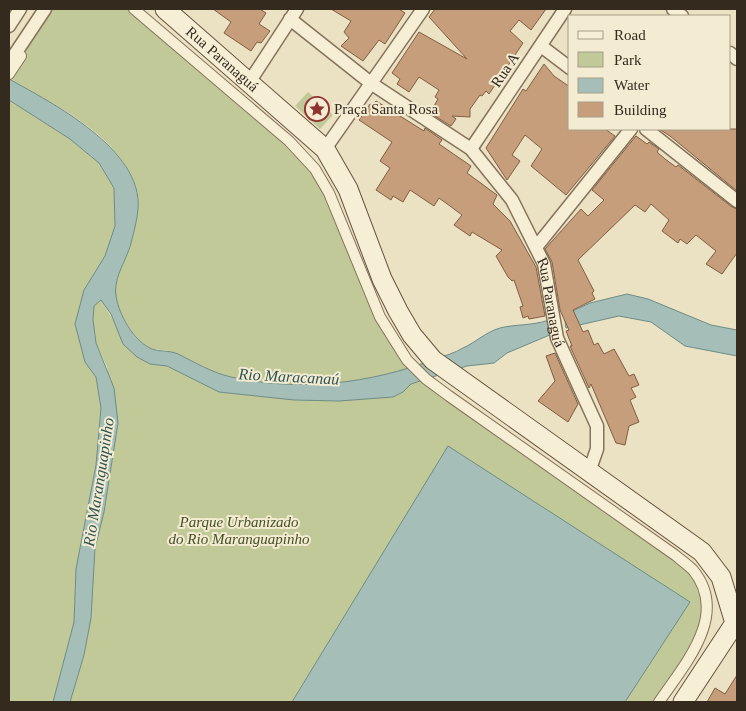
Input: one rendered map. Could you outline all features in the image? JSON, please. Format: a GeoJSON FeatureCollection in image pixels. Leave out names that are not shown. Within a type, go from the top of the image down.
{"type":"FeatureCollection","features":[{"type":"Feature","properties":{"kind":"main road","name":"Rua Paranaguá"},"geometry":{"type":"LineString","coordinates":[[168,10],[325,149],[348,189],[382,279],[398,311],[412,334],[433,360],[589,472]]}},
{"type":"Feature","properties":{"kind":"main road"},"geometry":{"type":"LineString","coordinates":[[589,472],[678,532],[702,552],[721,578],[736,623],[682,702]]}},
{"type":"Feature","properties":{"kind":"street"},"geometry":{"type":"LineString","coordinates":[[9,26],[20,9]]}},
{"type":"Feature","properties":{"kind":"street"},"geometry":{"type":"LineString","coordinates":[[9,74],[45,9]]}},
{"type":"Feature","properties":{"kind":"street"},"geometry":{"type":"LineString","coordinates":[[9,63],[51,9]]}},
{"type":"Feature","properties":{"kind":"street"},"geometry":{"type":"LineString","coordinates":[[134,9],[289,141],[316,169],[330,193],[380,317],[399,350],[414,367],[426,379],[667,549],[693,570],[702,585],[706,600],[705,626],[695,649],[658,702]]}},
{"type":"Feature","properties":{"kind":"street"},"geometry":{"type":"LineString","coordinates":[[325,149],[372,84],[422,9]]}},
{"type":"Feature","properties":{"kind":"street","name":"Rua A"},"geometry":{"type":"LineString","coordinates":[[472,150],[565,9]]}},
{"type":"Feature","properties":{"kind":"street"},"geometry":{"type":"LineString","coordinates":[[250,81],[293,14]]}},
{"type":"Feature","properties":{"kind":"street","name":"Rua Paranaguá"},"geometry":{"type":"LineString","coordinates":[[293,14],[372,84],[472,150],[512,200],[544,264],[557,338],[597,426],[597,449],[589,472]]}},
{"type":"Feature","properties":{"kind":"street"},"geometry":{"type":"LineString","coordinates":[[542,46],[568,66]]}},
{"type":"Feature","properties":{"kind":"street"},"geometry":{"type":"LineString","coordinates":[[536,246],[630,130]]}},
{"type":"Feature","properties":{"kind":"street"},"geometry":{"type":"LineString","coordinates":[[647,130],[737,201]]}},
{"type":"Feature","properties":{"kind":"green space"},"geometry":{"type":"Polygon","coordinates":[[[51,9],[134,9],[315,169],[380,317],[414,367],[346,382],[300,385],[277,384],[224,375],[170,351],[153,349],[146,346],[133,332],[121,314],[114,288],[116,277],[131,242],[138,202],[134,183],[125,165],[98,134],[81,121],[9,79],[9,74],[51,9]]]}},
{"type":"Feature","properties":{"kind":"green space"},"geometry":{"type":"Polygon","coordinates":[[[308,92],[333,115],[320,129],[295,106],[308,92]]]}},
{"type":"Feature","properties":{"kind":"green space"},"geometry":{"type":"Polygon","coordinates":[[[9,100],[70,139],[99,163],[114,188],[115,226],[105,256],[84,290],[85,362],[96,377],[101,408],[96,465],[76,569],[74,622],[53,702],[9,702],[9,100]]]}},
{"type":"Feature","properties":{"kind":"green space","name":"Parque Urbanizado do Rio Maranguapinho"},"geometry":{"type":"Polygon","coordinates":[[[101,300],[118,328],[150,364],[167,366],[219,392],[294,400],[339,401],[393,397],[403,392],[411,384],[426,379],[675,555],[702,585],[705,626],[659,702],[625,702],[690,602],[448,447],[292,702],[70,702],[84,655],[91,618],[95,548],[104,512],[118,423],[107,367],[96,343],[93,320],[94,306],[101,300]]]}},
{"type":"Feature","properties":{"kind":"water","name":"Rio Maranguapinho"},"geometry":{"type":"Polygon","coordinates":[[[9,79],[48,101],[92,130],[111,148],[126,167],[136,187],[138,209],[129,250],[117,278],[117,301],[125,322],[130,329],[140,341],[152,349],[175,353],[231,377],[257,382],[308,384],[360,380],[410,368],[457,351],[500,328],[549,320],[552,334],[507,353],[494,363],[467,366],[411,384],[403,392],[393,397],[339,401],[294,400],[219,392],[167,366],[150,364],[137,357],[123,344],[111,314],[101,300],[94,306],[93,320],[96,343],[114,388],[118,423],[104,512],[95,548],[91,618],[84,655],[70,702],[53,702],[74,622],[76,569],[96,465],[101,408],[96,377],[85,362],[75,324],[84,290],[105,256],[115,226],[114,188],[99,163],[70,139],[9,100],[9,79]]]}},
{"type":"Feature","properties":{"kind":"water"},"geometry":{"type":"Polygon","coordinates":[[[627,294],[648,299],[711,325],[737,330],[737,356],[685,346],[651,322],[619,316],[566,328],[564,315],[590,303],[627,294]]]}},
{"type":"Feature","properties":{"kind":"water"},"geometry":{"type":"Polygon","coordinates":[[[448,446],[690,602],[625,702],[292,702],[448,446]]]}},
{"type":"Feature","properties":{"kind":"building"},"geometry":{"type":"Polygon","coordinates":[[[213,9],[260,9],[266,13],[259,24],[270,31],[261,43],[257,42],[251,51],[224,33],[231,22],[213,9]]]}},
{"type":"Feature","properties":{"kind":"building"},"geometry":{"type":"Polygon","coordinates":[[[331,9],[399,9],[405,13],[385,44],[379,40],[363,61],[341,46],[349,38],[344,32],[351,21],[331,9]]]}},
{"type":"Feature","properties":{"kind":"building"},"geometry":{"type":"Polygon","coordinates":[[[435,9],[546,9],[531,30],[519,20],[510,31],[523,43],[489,94],[486,91],[482,96],[480,95],[470,109],[470,117],[452,116],[456,119],[451,126],[430,113],[438,99],[435,97],[439,90],[419,77],[409,92],[397,84],[400,79],[392,73],[419,32],[467,59],[429,17],[435,9]]]}},
{"type":"Feature","properties":{"kind":"building"},"geometry":{"type":"Polygon","coordinates":[[[544,64],[554,76],[568,86],[568,130],[606,130],[615,136],[566,195],[531,166],[542,149],[525,135],[512,155],[520,161],[507,180],[486,148],[523,89],[526,91],[544,64]]]}},
{"type":"Feature","properties":{"kind":"building"},"geometry":{"type":"Polygon","coordinates":[[[376,101],[424,131],[425,128],[442,140],[439,144],[471,166],[467,173],[497,195],[493,204],[510,221],[536,267],[545,316],[529,319],[528,316],[523,318],[520,307],[523,306],[514,280],[512,281],[508,277],[496,256],[502,250],[472,232],[470,236],[454,225],[462,215],[450,206],[439,198],[434,206],[410,190],[403,202],[393,196],[391,200],[376,190],[390,168],[380,161],[392,142],[359,120],[370,104],[373,106],[376,101]]]}},
{"type":"Feature","properties":{"kind":"building"},"geometry":{"type":"Polygon","coordinates":[[[737,129],[737,191],[661,130],[737,129]]]}},
{"type":"Feature","properties":{"kind":"building"},"geometry":{"type":"Polygon","coordinates":[[[636,136],[647,144],[649,142],[659,149],[657,152],[665,159],[676,167],[678,165],[737,209],[737,253],[722,274],[706,264],[716,251],[696,235],[687,244],[680,239],[678,243],[662,231],[669,220],[651,204],[645,212],[635,205],[578,260],[594,291],[592,293],[595,299],[573,310],[583,332],[588,330],[594,345],[598,343],[604,354],[614,349],[629,376],[634,374],[639,385],[631,388],[636,397],[630,400],[639,422],[629,426],[625,445],[616,443],[591,384],[589,388],[570,346],[572,346],[566,331],[569,330],[560,310],[552,262],[545,249],[581,209],[588,216],[604,200],[592,190],[636,136]]]}},
{"type":"Feature","properties":{"kind":"building"},"geometry":{"type":"Polygon","coordinates":[[[555,353],[578,404],[568,422],[538,401],[555,381],[546,356],[555,353]]]}},
{"type":"Feature","properties":{"kind":"building"},"geometry":{"type":"Polygon","coordinates":[[[737,675],[737,702],[707,702],[715,688],[725,694],[737,675]]]}},
{"type":"Feature","properties":{"kind":"place","name":"Praça Santa Rosa"},"geometry":{"type":"Point","coordinates":[317,109]}},
{"type":"Feature","properties":{"kind":"water label","name":"Rio Maracanaú"},"geometry":{"type":"Point","coordinates":[289,376]}}]}
